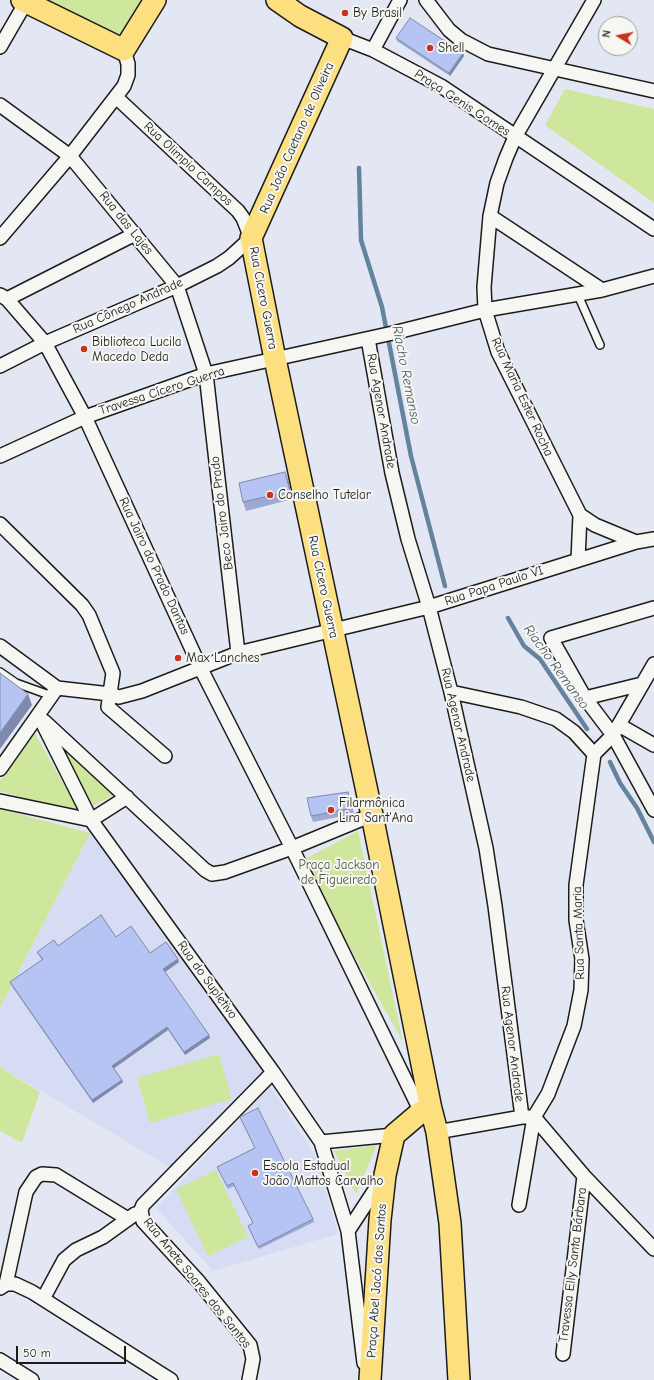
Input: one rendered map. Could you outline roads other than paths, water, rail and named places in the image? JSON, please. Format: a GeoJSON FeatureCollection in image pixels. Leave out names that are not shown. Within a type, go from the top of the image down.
{"type":"FeatureCollection","features":[{"type":"Feature","properties":{"kind":"main road"},"geometry":{"type":"LineString","coordinates":[[24,1],[124,50],[155,0]]}},
{"type":"Feature","properties":{"kind":"main road"},"geometry":{"type":"LineString","coordinates":[[277,0],[300,16],[342,38]]}},
{"type":"Feature","properties":{"kind":"main road","name":"Rua João Caetano de Oliveira"},"geometry":{"type":"LineString","coordinates":[[251,238],[342,38]]}},
{"type":"Feature","properties":{"kind":"main road","name":"Rua Cicero Guerra"},"geometry":{"type":"LineString","coordinates":[[251,238],[275,359]]}},
{"type":"Feature","properties":{"kind":"main road","name":"Rua Cícero Guerra"},"geometry":{"type":"LineString","coordinates":[[275,359],[372,815]]}},
{"type":"Feature","properties":{"kind":"main road"},"geometry":{"type":"LineString","coordinates":[[372,815],[426,1110],[437,1132],[450,1223],[459,1380]]}},
{"type":"Feature","properties":{"kind":"main road"},"geometry":{"type":"LineString","coordinates":[[394,1135],[426,1110]]}},
{"type":"Feature","properties":{"kind":"main road","name":"Praça Abel Jacó dos Santos"},"geometry":{"type":"LineString","coordinates":[[370,1380],[385,1175],[394,1135]]}},
{"type":"Feature","properties":{"kind":"street"},"geometry":{"type":"LineString","coordinates":[[373,50],[400,0]]}},
{"type":"Feature","properties":{"kind":"street"},"geometry":{"type":"LineString","coordinates":[[426,0],[449,30],[461,40],[477,48],[501,57],[654,91]]}},
{"type":"Feature","properties":{"kind":"street","name":"Rua Maria Ester Rocha"},"geometry":{"type":"LineString","coordinates":[[578,560],[580,515],[506,372],[485,310],[484,279],[490,216],[498,184],[515,137],[594,0]]}},
{"type":"Feature","properties":{"kind":"street"},"geometry":{"type":"LineString","coordinates":[[0,47],[24,1]]}},
{"type":"Feature","properties":{"kind":"street","name":"Praça Genis Gomes"},"geometry":{"type":"LineString","coordinates":[[342,38],[373,50],[441,86],[654,229]]}},
{"type":"Feature","properties":{"kind":"street"},"geometry":{"type":"LineString","coordinates":[[0,238],[70,156],[124,86],[128,75],[128,64],[124,50]]}},
{"type":"Feature","properties":{"kind":"street","name":"Rua Olimpio Campos"},"geometry":{"type":"LineString","coordinates":[[116,97],[238,211],[243,218],[251,238]]}},
{"type":"Feature","properties":{"kind":"street","name":"Rua das Lajes"},"geometry":{"type":"LineString","coordinates":[[0,105],[70,156],[176,286],[206,374]]}},
{"type":"Feature","properties":{"kind":"street"},"geometry":{"type":"LineString","coordinates":[[490,216],[602,290]]}},
{"type":"Feature","properties":{"kind":"street"},"geometry":{"type":"LineString","coordinates":[[3,297],[135,234]]}},
{"type":"Feature","properties":{"kind":"street","name":"Rua Cônego Andrade"},"geometry":{"type":"LineString","coordinates":[[0,366],[45,343],[176,286],[229,258],[251,238]]}},
{"type":"Feature","properties":{"kind":"street","name":"Travessa Cícero Guerra"},"geometry":{"type":"LineString","coordinates":[[0,456],[85,417],[206,374],[373,338],[485,310],[578,295],[654,276]]}},
{"type":"Feature","properties":{"kind":"street","name":"Rua Jairo do Prado Dantas"},"geometry":{"type":"LineString","coordinates":[[3,297],[45,343],[85,417],[200,667],[292,848]]}},
{"type":"Feature","properties":{"kind":"street","name":"Rua Agenor Andrade"},"geometry":{"type":"LineString","coordinates":[[373,338],[392,473],[408,539],[429,607],[451,692],[488,855],[528,1117]]}},
{"type":"Feature","properties":{"kind":"street","name":"Beco Jairo do Prado"},"geometry":{"type":"LineString","coordinates":[[206,374],[238,653]]}},
{"type":"Feature","properties":{"kind":"street"},"geometry":{"type":"LineString","coordinates":[[580,515],[600,528],[636,542]]}},
{"type":"Feature","properties":{"kind":"street"},"geometry":{"type":"LineString","coordinates":[[0,524],[82,605],[89,615],[112,673],[108,707],[166,756]]}},
{"type":"Feature","properties":{"kind":"street","name":"Rua Papa Paulo VI"},"geometry":{"type":"LineString","coordinates":[[54,692],[110,694],[119,697],[142,691],[238,653],[332,629],[429,607],[636,542],[654,539]]}},
{"type":"Feature","properties":{"kind":"street"},"geometry":{"type":"LineString","coordinates":[[654,608],[551,638],[586,698],[616,730],[654,810]]}},
{"type":"Feature","properties":{"kind":"street"},"geometry":{"type":"LineString","coordinates":[[0,646],[54,692],[39,716],[0,769]]}},
{"type":"Feature","properties":{"kind":"street"},"geometry":{"type":"LineString","coordinates":[[451,692],[521,708],[548,716],[570,728],[594,754],[616,730],[654,664]]}},
{"type":"Feature","properties":{"kind":"street"},"geometry":{"type":"LineString","coordinates":[[586,698],[642,684]]}},
{"type":"Feature","properties":{"kind":"street"},"geometry":{"type":"LineString","coordinates":[[39,716],[205,870],[212,874],[225,872],[292,848],[372,815]]}},
{"type":"Feature","properties":{"kind":"street","name":"Rua do Supletivo"},"geometry":{"type":"LineString","coordinates":[[39,716],[91,820],[273,1072],[320,1142]]}},
{"type":"Feature","properties":{"kind":"street"},"geometry":{"type":"LineString","coordinates":[[616,730],[654,745]]}},
{"type":"Feature","properties":{"kind":"street","name":"Rua Santa Maria"},"geometry":{"type":"LineString","coordinates":[[528,1117],[548,1094],[570,1037],[581,990],[582,960],[576,920],[576,885],[594,754]]}},
{"type":"Feature","properties":{"kind":"street"},"geometry":{"type":"LineString","coordinates":[[0,801],[91,820],[127,797]]}},
{"type":"Feature","properties":{"kind":"street"},"geometry":{"type":"LineString","coordinates":[[292,848],[426,1110]]}},
{"type":"Feature","properties":{"kind":"street"},"geometry":{"type":"LineString","coordinates":[[43,1299],[64,1260],[76,1250],[103,1237],[141,1210],[143,1205],[273,1072]]}},
{"type":"Feature","properties":{"kind":"street"},"geometry":{"type":"LineString","coordinates":[[437,1132],[528,1117]]}},
{"type":"Feature","properties":{"kind":"street"},"geometry":{"type":"LineString","coordinates":[[528,1117],[654,1249]]}},
{"type":"Feature","properties":{"kind":"street"},"geometry":{"type":"LineString","coordinates":[[519,1205],[528,1117]]}},
{"type":"Feature","properties":{"kind":"street"},"geometry":{"type":"LineString","coordinates":[[320,1142],[394,1135]]}},
{"type":"Feature","properties":{"kind":"street","name":"Praça Abel Jacó dos Santos"},"geometry":{"type":"LineString","coordinates":[[320,1142],[348,1231],[366,1380]]}},
{"type":"Feature","properties":{"kind":"street"},"geometry":{"type":"LineString","coordinates":[[128,1219],[56,1175],[42,1174],[36,1177],[26,1192],[3,1286],[15,1284],[43,1299],[171,1380]]}},
{"type":"Feature","properties":{"kind":"street"},"geometry":{"type":"LineString","coordinates":[[348,1231],[385,1175]]}},
{"type":"Feature","properties":{"kind":"street","name":"Travessa Elly Santa Bárbara"},"geometry":{"type":"LineString","coordinates":[[563,1354],[584,1176]]}},
{"type":"Feature","properties":{"kind":"street","name":"Rua Anete Soares dos Santos"},"geometry":{"type":"LineString","coordinates":[[141,1210],[143,1221],[199,1282],[250,1345],[253,1359],[249,1380]]}},
{"type":"Feature","properties":{"kind":"street"},"geometry":{"type":"LineString","coordinates":[[0,1360],[32,1380]]}},
{"type":"Feature","properties":{"kind":"lane"},"geometry":{"type":"LineString","coordinates":[[578,295],[600,345]]}},
{"type":"Feature","properties":{"kind":"lane"},"geometry":{"type":"LineString","coordinates":[[0,672],[16,683],[54,692]]}},
{"type":"Feature","properties":{"kind":"waterway","name":"Riacho Remanso"},"geometry":{"type":"LineString","coordinates":[[359,168],[361,240],[382,307],[411,456],[445,586]]}},
{"type":"Feature","properties":{"kind":"waterway","name":"Riacho Remanso"},"geometry":{"type":"LineString","coordinates":[[508,618],[524,646],[540,659],[587,729]]}},
{"type":"Feature","properties":{"kind":"waterway","name":"Riacho Remanso"},"geometry":{"type":"LineString","coordinates":[[610,762],[620,783],[637,808],[654,842]]}},
{"type":"Feature","properties":{"kind":"place","name":"By Brasil"},"geometry":{"type":"Point","coordinates":[345,13]}},
{"type":"Feature","properties":{"kind":"place","name":"Shell"},"geometry":{"type":"Point","coordinates":[430,48]}},
{"type":"Feature","properties":{"kind":"place","name":"Biblioteca Lucila Macedo Deda"},"geometry":{"type":"Point","coordinates":[84,349]}},
{"type":"Feature","properties":{"kind":"place","name":"Conselho Tutelar"},"geometry":{"type":"Point","coordinates":[270,495]}},
{"type":"Feature","properties":{"kind":"place","name":"Max Lanches"},"geometry":{"type":"Point","coordinates":[178,658]}},
{"type":"Feature","properties":{"kind":"place","name":"Filarmônica Lira Sant'Ana"},"geometry":{"type":"Point","coordinates":[331,810]}},
{"type":"Feature","properties":{"kind":"place","name":"Escola Estadual João Mattos Carvalho"},"geometry":{"type":"Point","coordinates":[255,1173]}},
{"type":"Feature","properties":{"kind":"park label","name":"Praça Jackson de Figueiredo"},"geometry":{"type":"Point","coordinates":[339,872]}}]}
